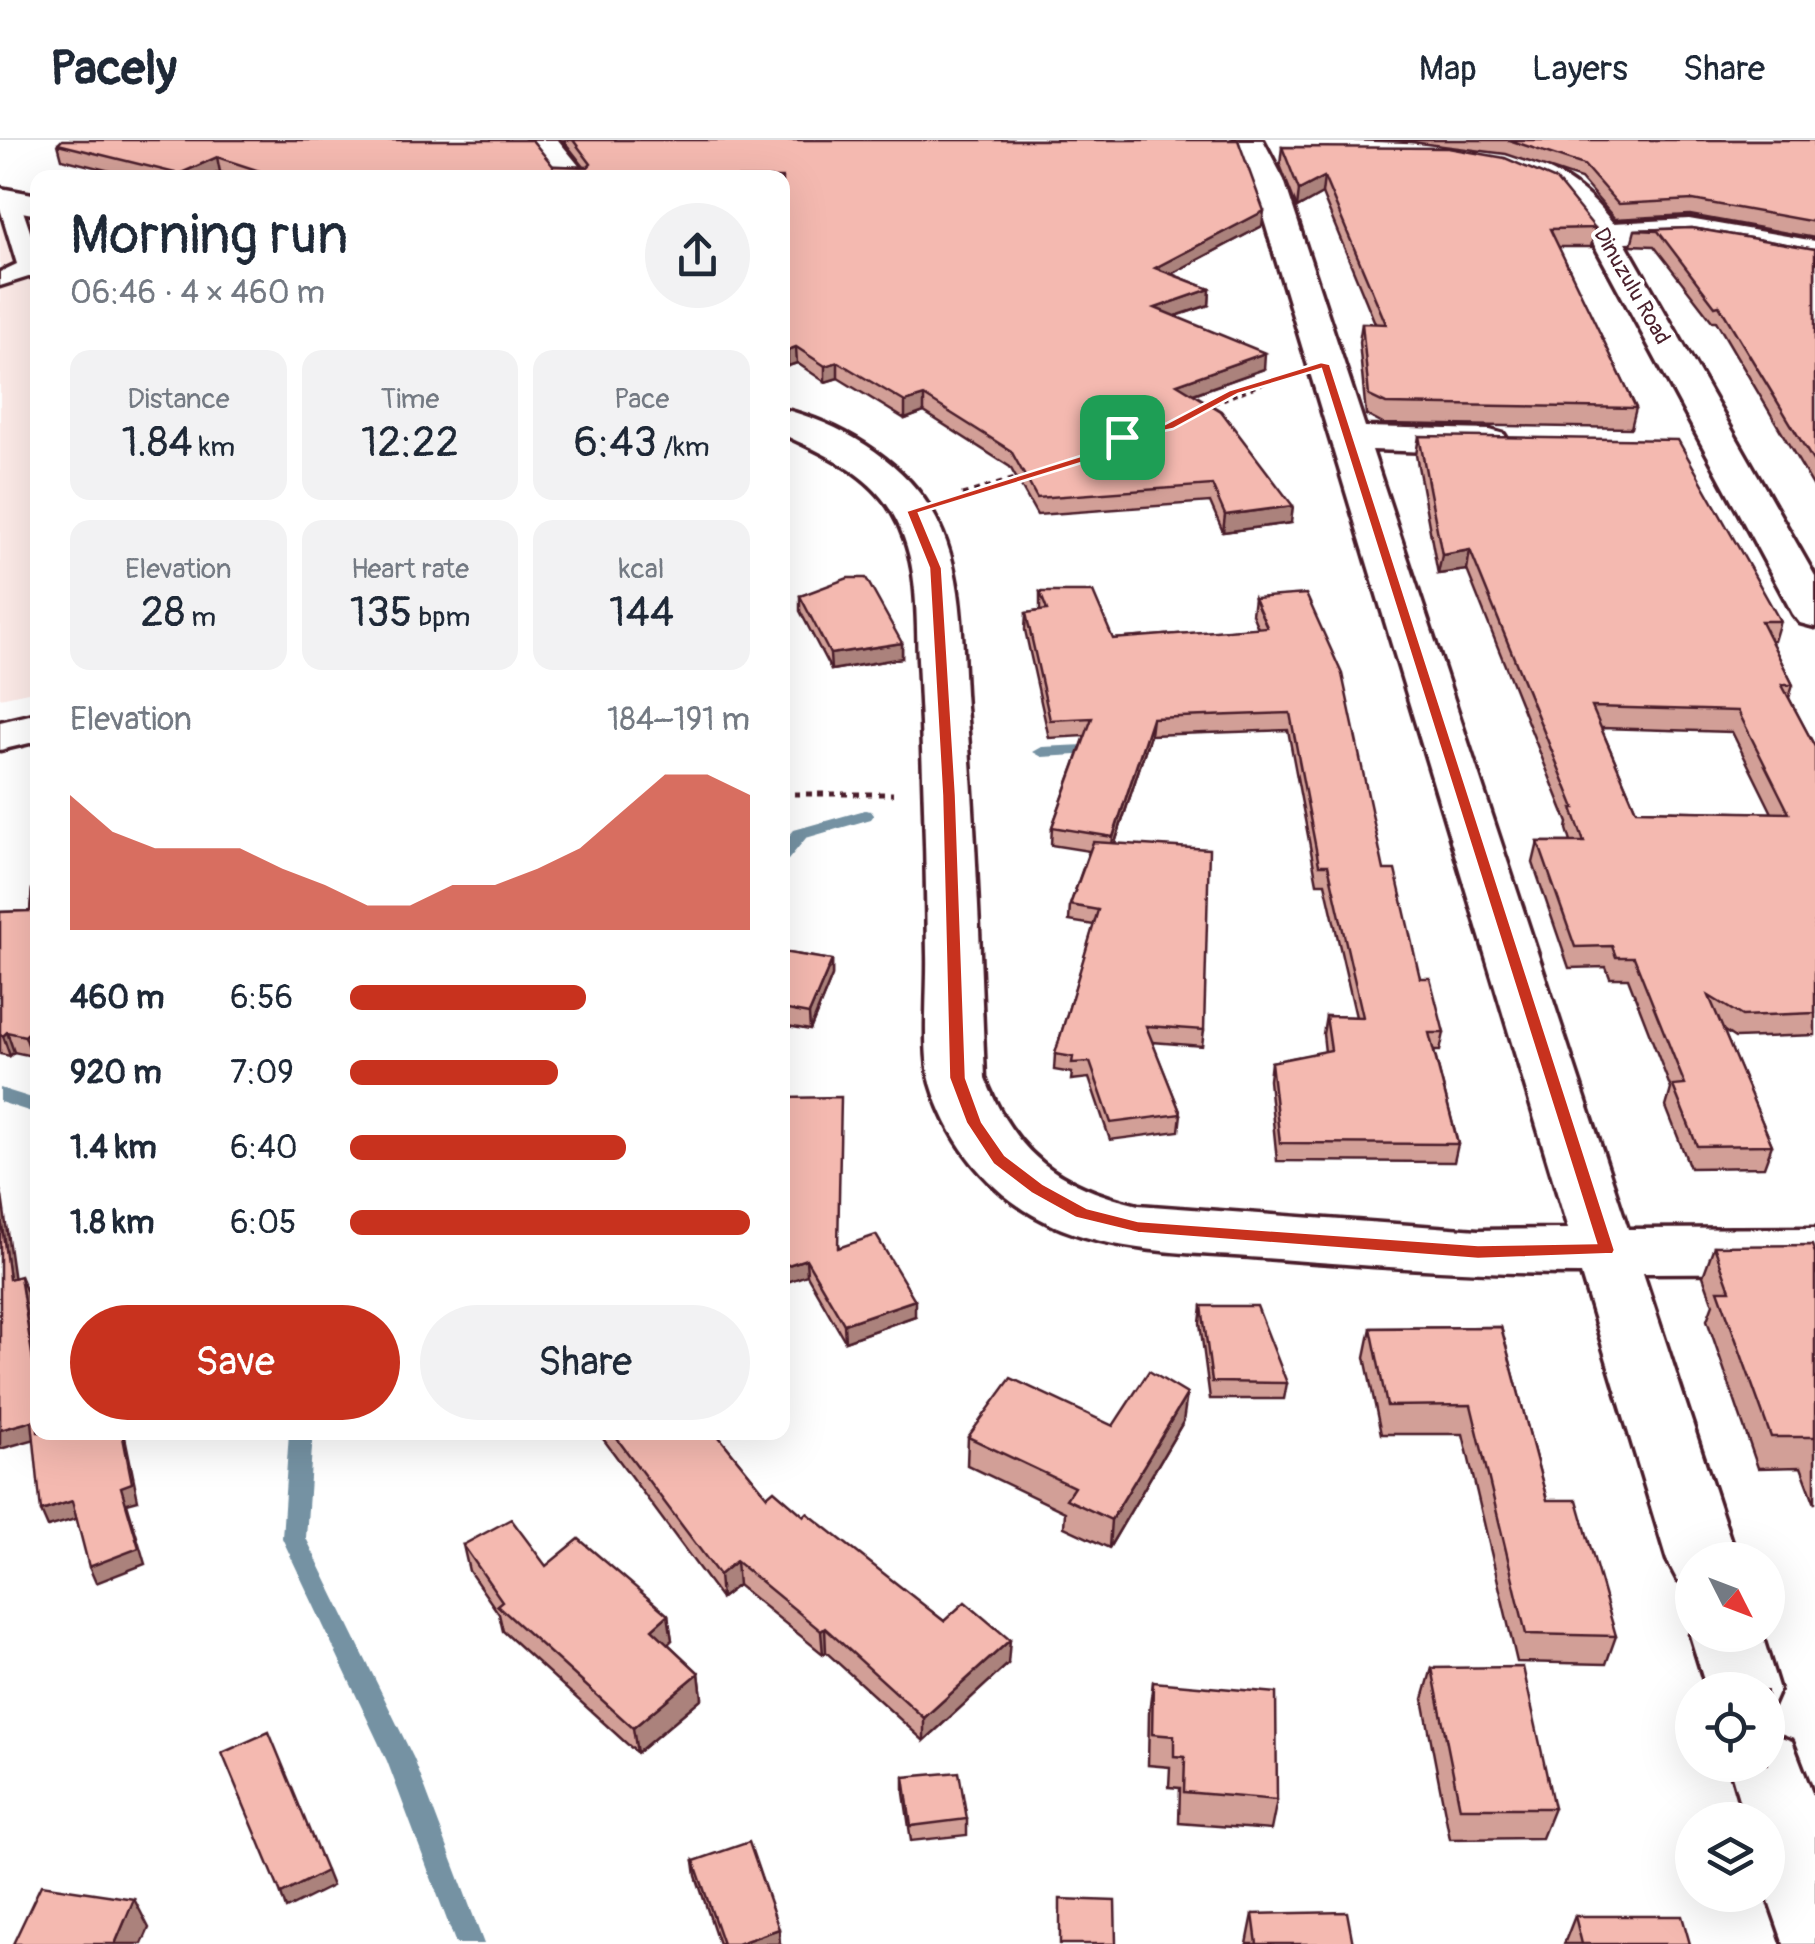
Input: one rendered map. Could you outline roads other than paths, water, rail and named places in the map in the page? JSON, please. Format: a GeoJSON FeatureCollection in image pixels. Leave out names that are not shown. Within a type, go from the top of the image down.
{"type":"FeatureCollection","features":[{"type":"Feature","properties":{"kind":"street"},"geometry":{"type":"LineString","coordinates":[[542,140],[567,170]]}},
{"type":"Feature","properties":{"kind":"street"},"geometry":{"type":"LineString","coordinates":[[1266,148],[1268,180],[1696,1542]]}},
{"type":"Feature","properties":{"kind":"street","name":"Dinuzulu Road"},"geometry":{"type":"LineString","coordinates":[[1458,155],[1500,162],[1565,186],[1584,204],[1604,233],[1704,445],[1815,614]]}},
{"type":"Feature","properties":{"kind":"street"},"geometry":{"type":"LineString","coordinates":[[1604,233],[1689,229],[1815,250]]}},
{"type":"Feature","properties":{"kind":"street"},"geometry":{"type":"LineString","coordinates":[[790,424],[856,457],[885,478],[912,511],[936,568],[949,795],[958,1078],[974,1123],[999,1159],[1037,1188],[1082,1213],[1138,1227],[1478,1252],[1815,1250]]}},
{"type":"Feature","properties":{"kind":"street"},"geometry":{"type":"LineString","coordinates":[[1348,438],[1519,442]]}},
{"type":"Feature","properties":{"kind":"street"},"geometry":{"type":"LineString","coordinates":[[0,736],[30,729]]}},
{"type":"Feature","properties":{"kind":"street"},"geometry":{"type":"LineString","coordinates":[[1771,1782],[1815,1925]]}},
{"type":"Feature","properties":{"kind":"lane"},"geometry":{"type":"LineString","coordinates":[[0,279],[27,272],[29,264],[15,201]]}},
{"type":"Feature","properties":{"kind":"waterway"},"geometry":{"type":"LineString","coordinates":[[1042,752],[1105,749]]}},
{"type":"Feature","properties":{"kind":"waterway"},"geometry":{"type":"LineString","coordinates":[[790,846],[800,834],[865,815]]}},
{"type":"Feature","properties":{"kind":"waterway"},"geometry":{"type":"LineString","coordinates":[[0,1095],[30,1104]]}},
{"type":"Feature","properties":{"kind":"waterway"},"geometry":{"type":"LineString","coordinates":[[300,1440],[294,1538],[400,1759],[470,1944]]}}]}
